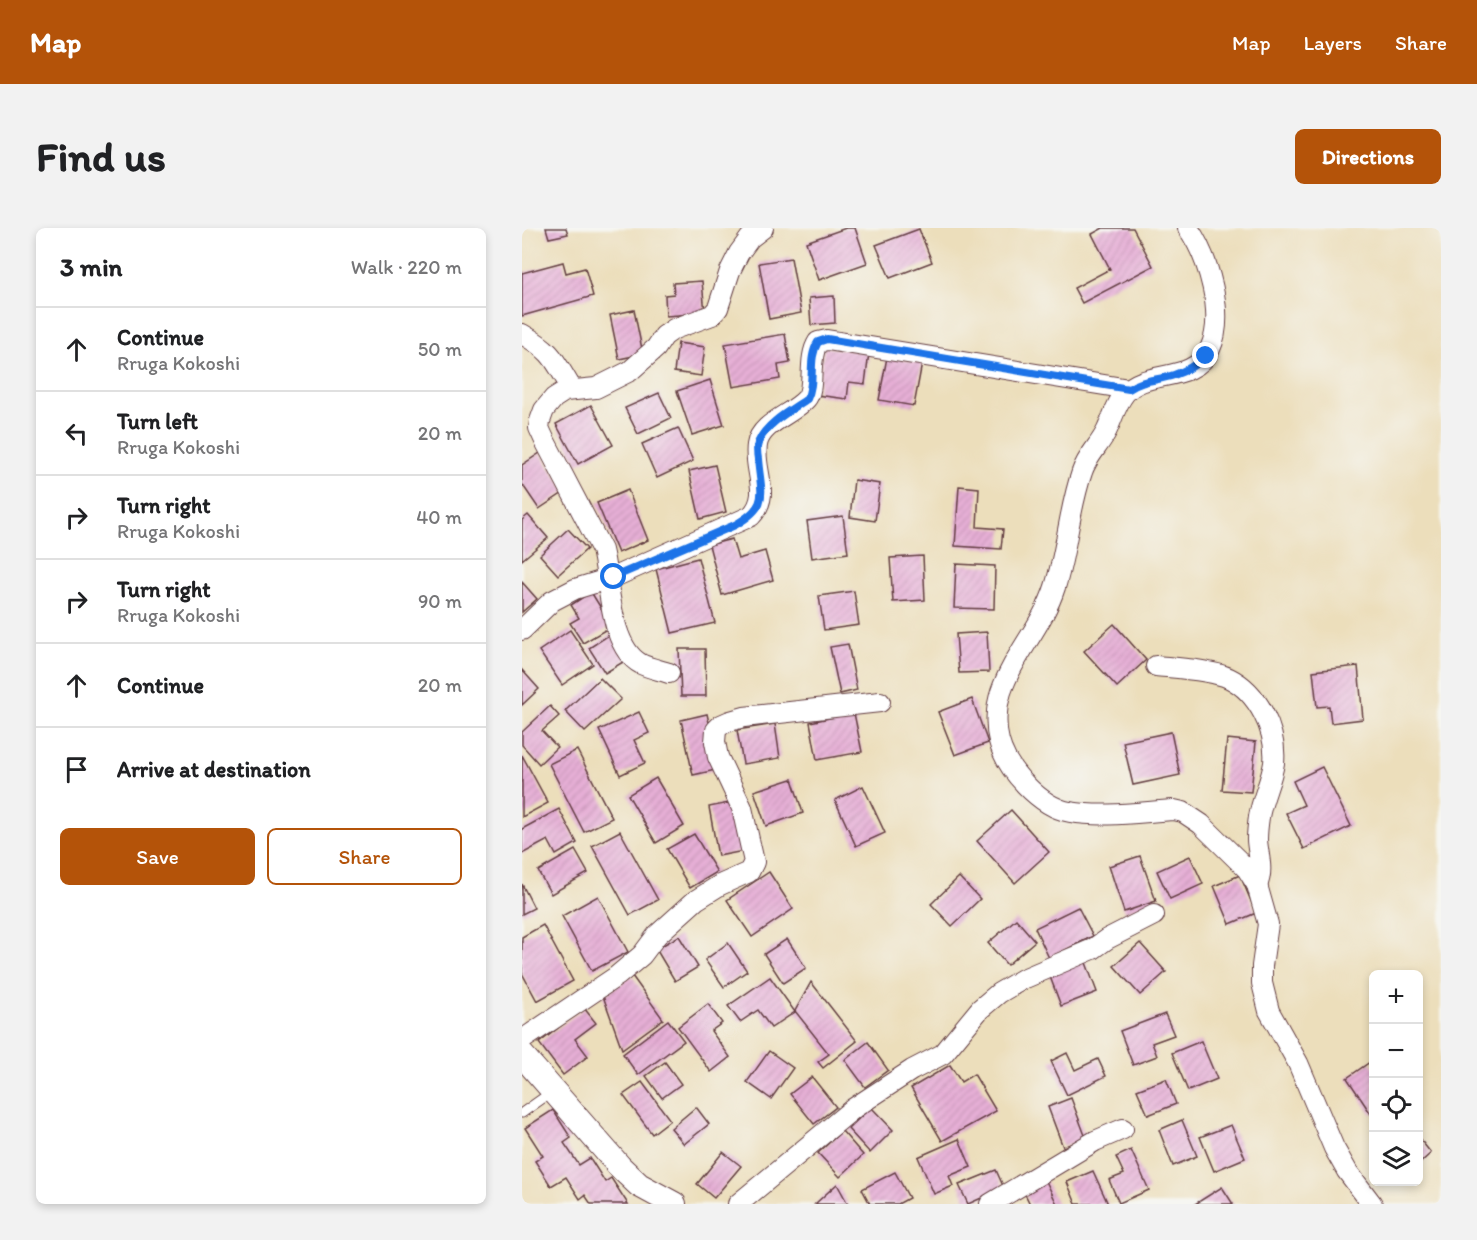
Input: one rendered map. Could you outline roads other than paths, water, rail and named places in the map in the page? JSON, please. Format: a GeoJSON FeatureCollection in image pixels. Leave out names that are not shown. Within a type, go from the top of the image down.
{"type":"FeatureCollection","features":[{"type":"Feature","properties":{"kind":"street"},"geometry":{"type":"LineString","coordinates":[[669,673],[640,663],[630,654],[621,638],[614,617],[605,563],[594,533],[539,428],[544,410],[554,398],[572,389],[596,388],[630,370],[674,329],[712,315],[718,308],[729,270],[750,238],[763,228]]}},
{"type":"Feature","properties":{"kind":"street"},"geometry":{"type":"LineString","coordinates":[[1188,228],[1195,238],[1208,272],[1216,311],[1216,328],[1211,347],[1206,356],[1193,367],[1173,376],[1137,383],[1119,402],[1107,430],[1082,471],[1054,592],[1007,676],[1000,694],[997,728],[1005,756],[1026,785],[1053,807],[1068,812],[1090,814],[1174,810],[1183,812],[1194,818],[1241,863],[1257,885],[1268,924],[1262,983],[1269,1011],[1298,1063],[1334,1148],[1347,1171],[1372,1204]]}},
{"type":"Feature","properties":{"kind":"street"},"geometry":{"type":"LineString","coordinates":[[522,334],[536,341],[552,355],[572,389]]}},
{"type":"Feature","properties":{"kind":"street"},"geometry":{"type":"LineString","coordinates":[[522,630],[552,601],[575,589],[607,580],[751,516],[759,507],[761,492],[757,444],[764,432],[807,399],[811,390],[812,351],[818,342],[827,339],[1129,389]]}},
{"type":"Feature","properties":{"kind":"street"},"geometry":{"type":"LineString","coordinates":[[1156,666],[1227,677],[1242,686],[1263,712],[1273,740],[1274,760],[1271,781],[1262,804],[1258,825],[1260,875],[1257,885]]}},
{"type":"Feature","properties":{"kind":"street"},"geometry":{"type":"LineString","coordinates":[[522,1040],[618,976],[696,900],[753,868],[754,862],[742,808],[718,757],[714,742],[716,730],[721,725],[744,717],[880,702]]}},
{"type":"Feature","properties":{"kind":"street"},"geometry":{"type":"LineString","coordinates":[[738,1204],[854,1108],[912,1070],[943,1054],[980,1010],[999,993],[1093,949],[1107,939],[1154,915]]}},
{"type":"Feature","properties":{"kind":"street"},"geometry":{"type":"LineString","coordinates":[[522,1055],[620,1167],[639,1185],[674,1204]]}},
{"type":"Feature","properties":{"kind":"street"},"geometry":{"type":"LineString","coordinates":[[990,1204],[1095,1141],[1123,1129]]}},
{"type":"Feature","properties":{"kind":"lane"},"geometry":{"type":"LineString","coordinates":[[522,1113],[553,1091]]}}]}
